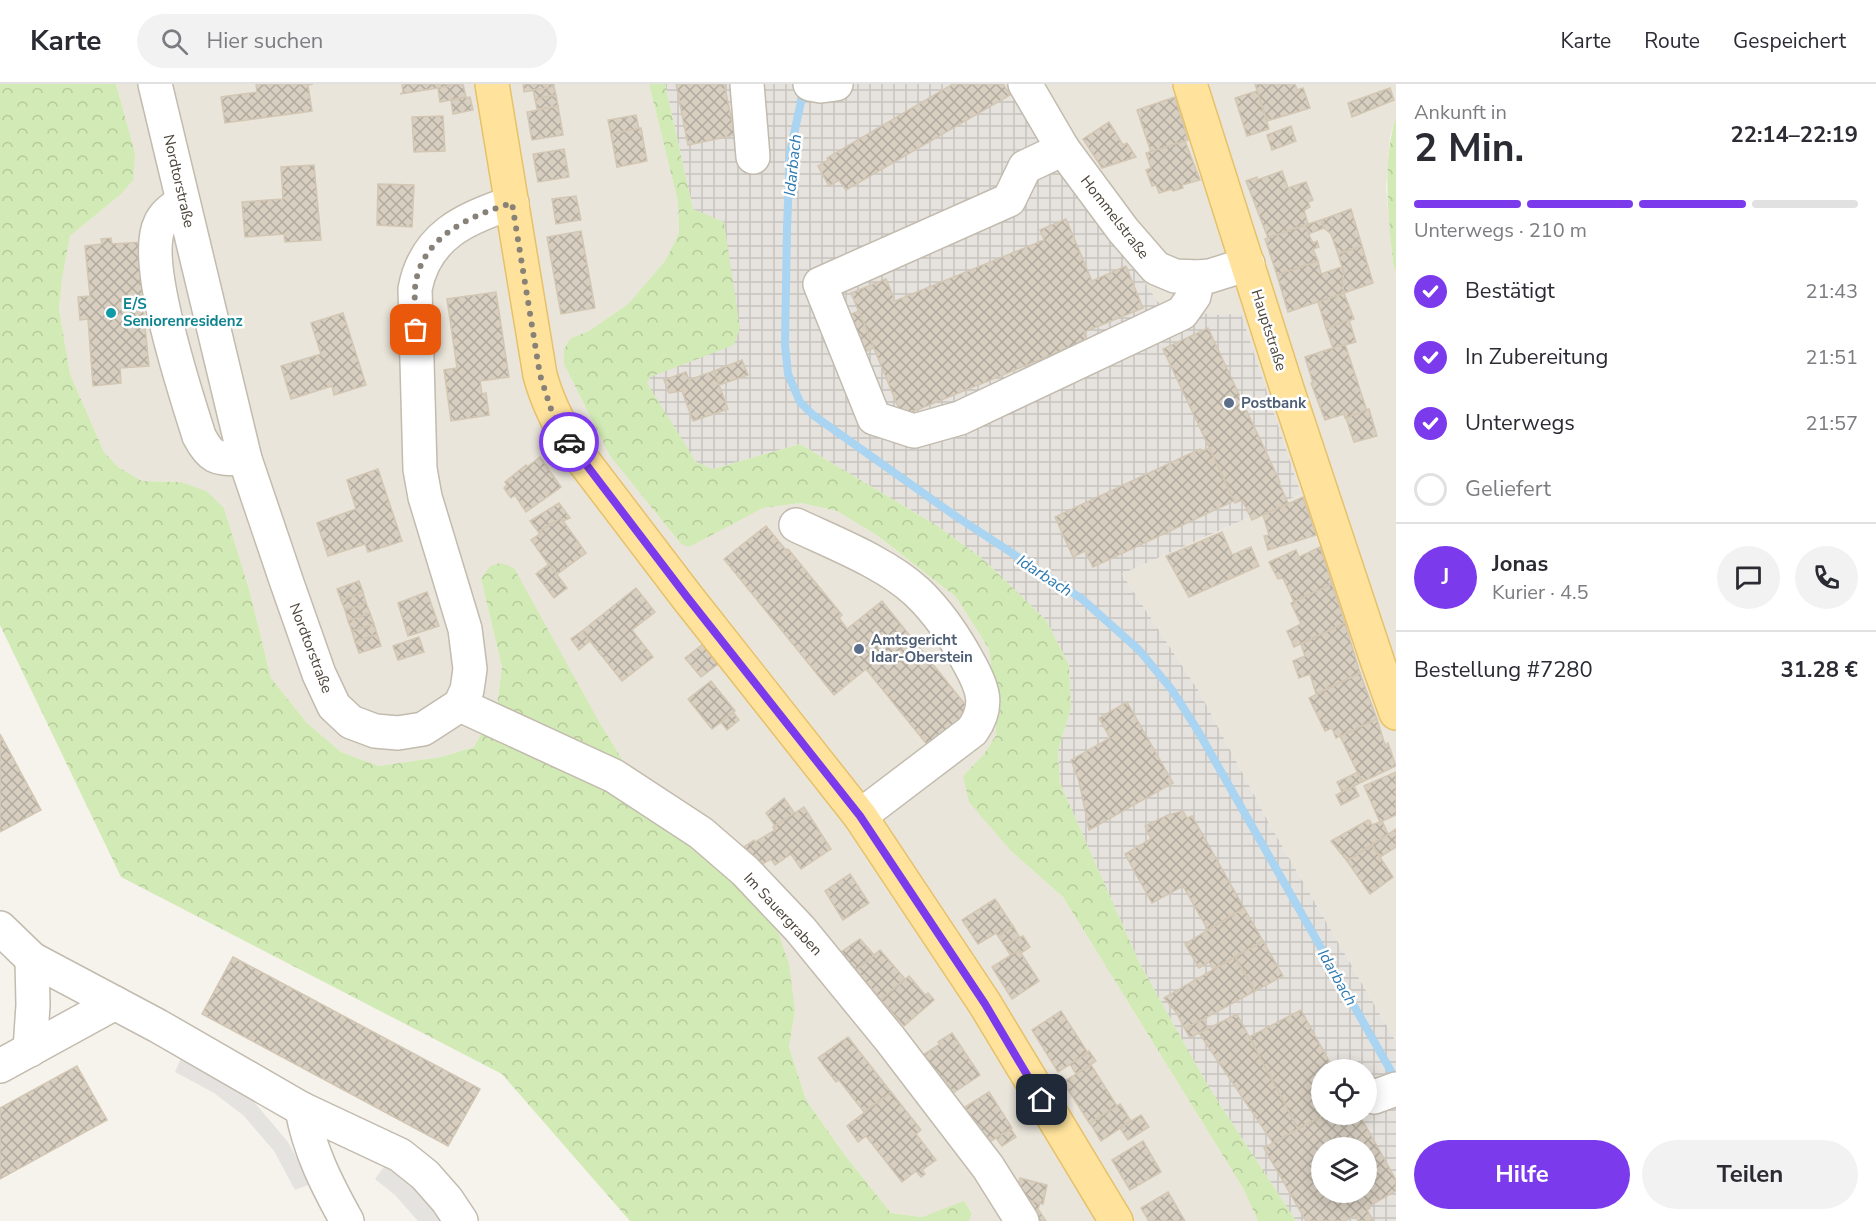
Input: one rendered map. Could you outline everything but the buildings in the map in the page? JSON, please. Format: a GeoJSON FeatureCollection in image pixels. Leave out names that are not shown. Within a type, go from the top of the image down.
{"type":"FeatureCollection","features":[{"type":"Feature","properties":{"kind":"main road"},"geometry":{"type":"LineString","coordinates":[[492,84],[540,375],[560,426],[572,446],[687,597],[860,816],[985,1004],[1116,1221]]}},
{"type":"Feature","properties":{"kind":"main road","name":"Hauptstraße"},"geometry":{"type":"LineString","coordinates":[[1190,84],[1396,713]]}},
{"type":"Feature","properties":{"kind":"street","name":"Nordtorstraße"},"geometry":{"type":"LineString","coordinates":[[155,84],[245,459],[320,674],[334,706],[351,722],[375,731],[398,733],[423,729],[460,705]]}},
{"type":"Feature","properties":{"kind":"street"},"geometry":{"type":"LineString","coordinates":[[747,84],[753,157]]}},
{"type":"Feature","properties":{"kind":"street","name":"Hommelstraße"},"geometry":{"type":"LineString","coordinates":[[1025,84],[1063,149],[1123,230],[1156,268],[1175,276],[1198,277],[1210,276],[1248,264]]}},
{"type":"Feature","properties":{"kind":"street"},"geometry":{"type":"LineString","coordinates":[[1063,149],[1025,167],[1009,200],[820,284],[874,418],[914,431],[960,418],[1182,313],[1194,296],[1198,277]]}},
{"type":"Feature","properties":{"kind":"street"},"geometry":{"type":"LineString","coordinates":[[183,202],[167,214],[159,225],[156,242],[155,262],[169,332],[196,425],[207,451],[218,458],[245,459]]}},
{"type":"Feature","properties":{"kind":"street"},"geometry":{"type":"LineString","coordinates":[[460,705],[467,690],[470,669],[465,629],[425,497],[420,469],[415,289],[418,272],[429,253],[444,236],[461,222],[512,203]]}},
{"type":"Feature","properties":{"kind":"street"},"geometry":{"type":"LineString","coordinates":[[796,525],[876,564],[916,591],[945,624],[962,649],[978,678],[984,704],[981,718],[972,730],[860,816]]}},
{"type":"Feature","properties":{"kind":"street","name":"Im Sauergraben"},"geometry":{"type":"LineString","coordinates":[[460,705],[614,776],[701,833],[745,872],[800,929],[890,1039],[963,1133],[1022,1221]]}},
{"type":"Feature","properties":{"kind":"street"},"geometry":{"type":"LineString","coordinates":[[0,928],[32,959],[169,1032],[302,1109],[400,1155],[425,1175],[447,1200],[461,1221]]}},
{"type":"Feature","properties":{"kind":"street"},"geometry":{"type":"LineString","coordinates":[[30,1050],[33,1005],[32,959]]}},
{"type":"Feature","properties":{"kind":"street"},"geometry":{"type":"LineString","coordinates":[[0,1066],[115,1003]]}},
{"type":"Feature","properties":{"kind":"street"},"geometry":{"type":"LineString","coordinates":[[302,1109],[307,1135],[316,1161],[347,1221]]}},
{"type":"Feature","properties":{"kind":"shaded area"},"geometry":{"type":"Polygon","coordinates":[[[116,84],[649,84],[678,202],[679,233],[665,261],[628,304],[589,331],[571,338],[564,364],[610,456],[681,544],[689,546],[763,508],[801,503],[837,511],[878,536],[956,597],[989,649],[996,735],[984,754],[963,776],[1011,851],[1063,897],[1243,1188],[1258,1221],[969,1221],[972,1212],[964,1202],[922,1217],[891,1213],[844,1154],[806,1100],[789,1047],[795,1011],[628,769],[598,720],[481,579],[502,667],[497,705],[474,747],[441,757],[379,766],[341,752],[307,723],[271,678],[249,589],[224,508],[181,482],[142,481],[118,467],[104,452],[70,374],[59,309],[70,236],[120,195],[135,153],[116,84]]]}},
{"type":"Feature","properties":{"kind":"shaded area"},"geometry":{"type":"Polygon","coordinates":[[[665,84],[1011,84],[1158,302],[1212,315],[1241,314],[1301,494],[1122,574],[1200,693],[1270,825],[1396,1042],[1396,1221],[1296,1221],[1208,1086],[1139,962],[1060,783],[1058,751],[1071,708],[1069,665],[1046,620],[983,559],[936,525],[800,444],[713,469],[696,462],[646,383],[650,377],[693,209],[665,84]]]}},
{"type":"Feature","properties":{"kind":"shaded area"},"geometry":{"type":"Polygon","coordinates":[[[1011,84],[1396,84],[1396,116],[1390,137],[1386,188],[1393,263],[1396,273],[1396,1042],[1270,825],[1200,693],[1122,574],[1301,494],[1241,315],[1212,315],[1158,302],[1011,84]]]}},
{"type":"Feature","properties":{"kind":"shaded area"},"geometry":{"type":"Polygon","coordinates":[[[182,1056],[245,1093],[288,1142],[311,1184],[295,1190],[274,1151],[244,1116],[214,1093],[175,1072],[182,1056]]]}},
{"type":"Feature","properties":{"kind":"shaded area"},"geometry":{"type":"Polygon","coordinates":[[[389,1160],[447,1221],[418,1221],[395,1195],[375,1179],[389,1160]]]}},
{"type":"Feature","properties":{"kind":"green space"},"geometry":{"type":"Polygon","coordinates":[[[0,84],[116,84],[135,153],[133,180],[120,195],[70,236],[59,309],[70,374],[104,452],[118,467],[142,481],[181,482],[206,491],[224,508],[249,589],[271,678],[307,723],[341,752],[379,766],[441,757],[474,747],[497,705],[502,667],[481,579],[490,566],[501,563],[514,568],[598,720],[628,769],[773,918],[789,964],[795,1011],[789,1047],[806,1100],[844,1154],[891,1213],[922,1217],[964,1201],[972,1213],[969,1221],[630,1221],[502,1074],[121,877],[0,625],[0,84]]]}},
{"type":"Feature","properties":{"kind":"green space"},"geometry":{"type":"Polygon","coordinates":[[[649,84],[665,84],[693,209],[724,222],[740,328],[734,345],[650,377],[647,383],[696,462],[713,469],[800,444],[936,525],[983,559],[1046,620],[1069,665],[1071,708],[1058,751],[1060,783],[1139,962],[1208,1086],[1296,1221],[1258,1221],[1243,1188],[1063,897],[1011,851],[969,802],[963,776],[984,754],[996,735],[994,690],[989,649],[956,597],[878,536],[837,511],[801,503],[763,508],[689,547],[681,544],[610,456],[564,364],[564,349],[571,338],[589,331],[628,304],[665,261],[679,233],[678,202],[649,84]]]}},
{"type":"Feature","properties":{"kind":"green space"},"geometry":{"type":"Polygon","coordinates":[[[1396,116],[1396,273],[1389,226],[1387,189],[1389,152],[1396,116]]]}},
{"type":"Feature","properties":{"kind":"waterway","name":"Idarbach"},"geometry":{"type":"LineString","coordinates":[[804,88],[790,152],[785,345],[788,374],[800,402],[813,415],[954,515],[1082,599],[1139,650],[1172,690],[1198,731],[1396,1080]]}},
{"type":"Feature","properties":{"kind":"way so far"},"geometry":{"type":"LineString","coordinates":[[416,330],[415,289],[418,272],[429,253],[461,222],[512,203],[540,375],[551,409],[569,442]]}},
{"type":"Feature","properties":{"kind":"place","name":"E/S Seniorenresidenz"},"geometry":{"type":"Point","coordinates":[111,313]}},
{"type":"Feature","properties":{"kind":"place","name":"Postbank"},"geometry":{"type":"Point","coordinates":[1229,403]}},
{"type":"Feature","properties":{"kind":"place","name":"Amtsgericht Idar-Oberstein"},"geometry":{"type":"Point","coordinates":[859,649]}},
{"type":"Feature","properties":{"kind":"route"},"geometry":{"type":"LineString","coordinates":[[569,442],[687,597],[860,816],[985,1004],[1042,1100]]}}]}
